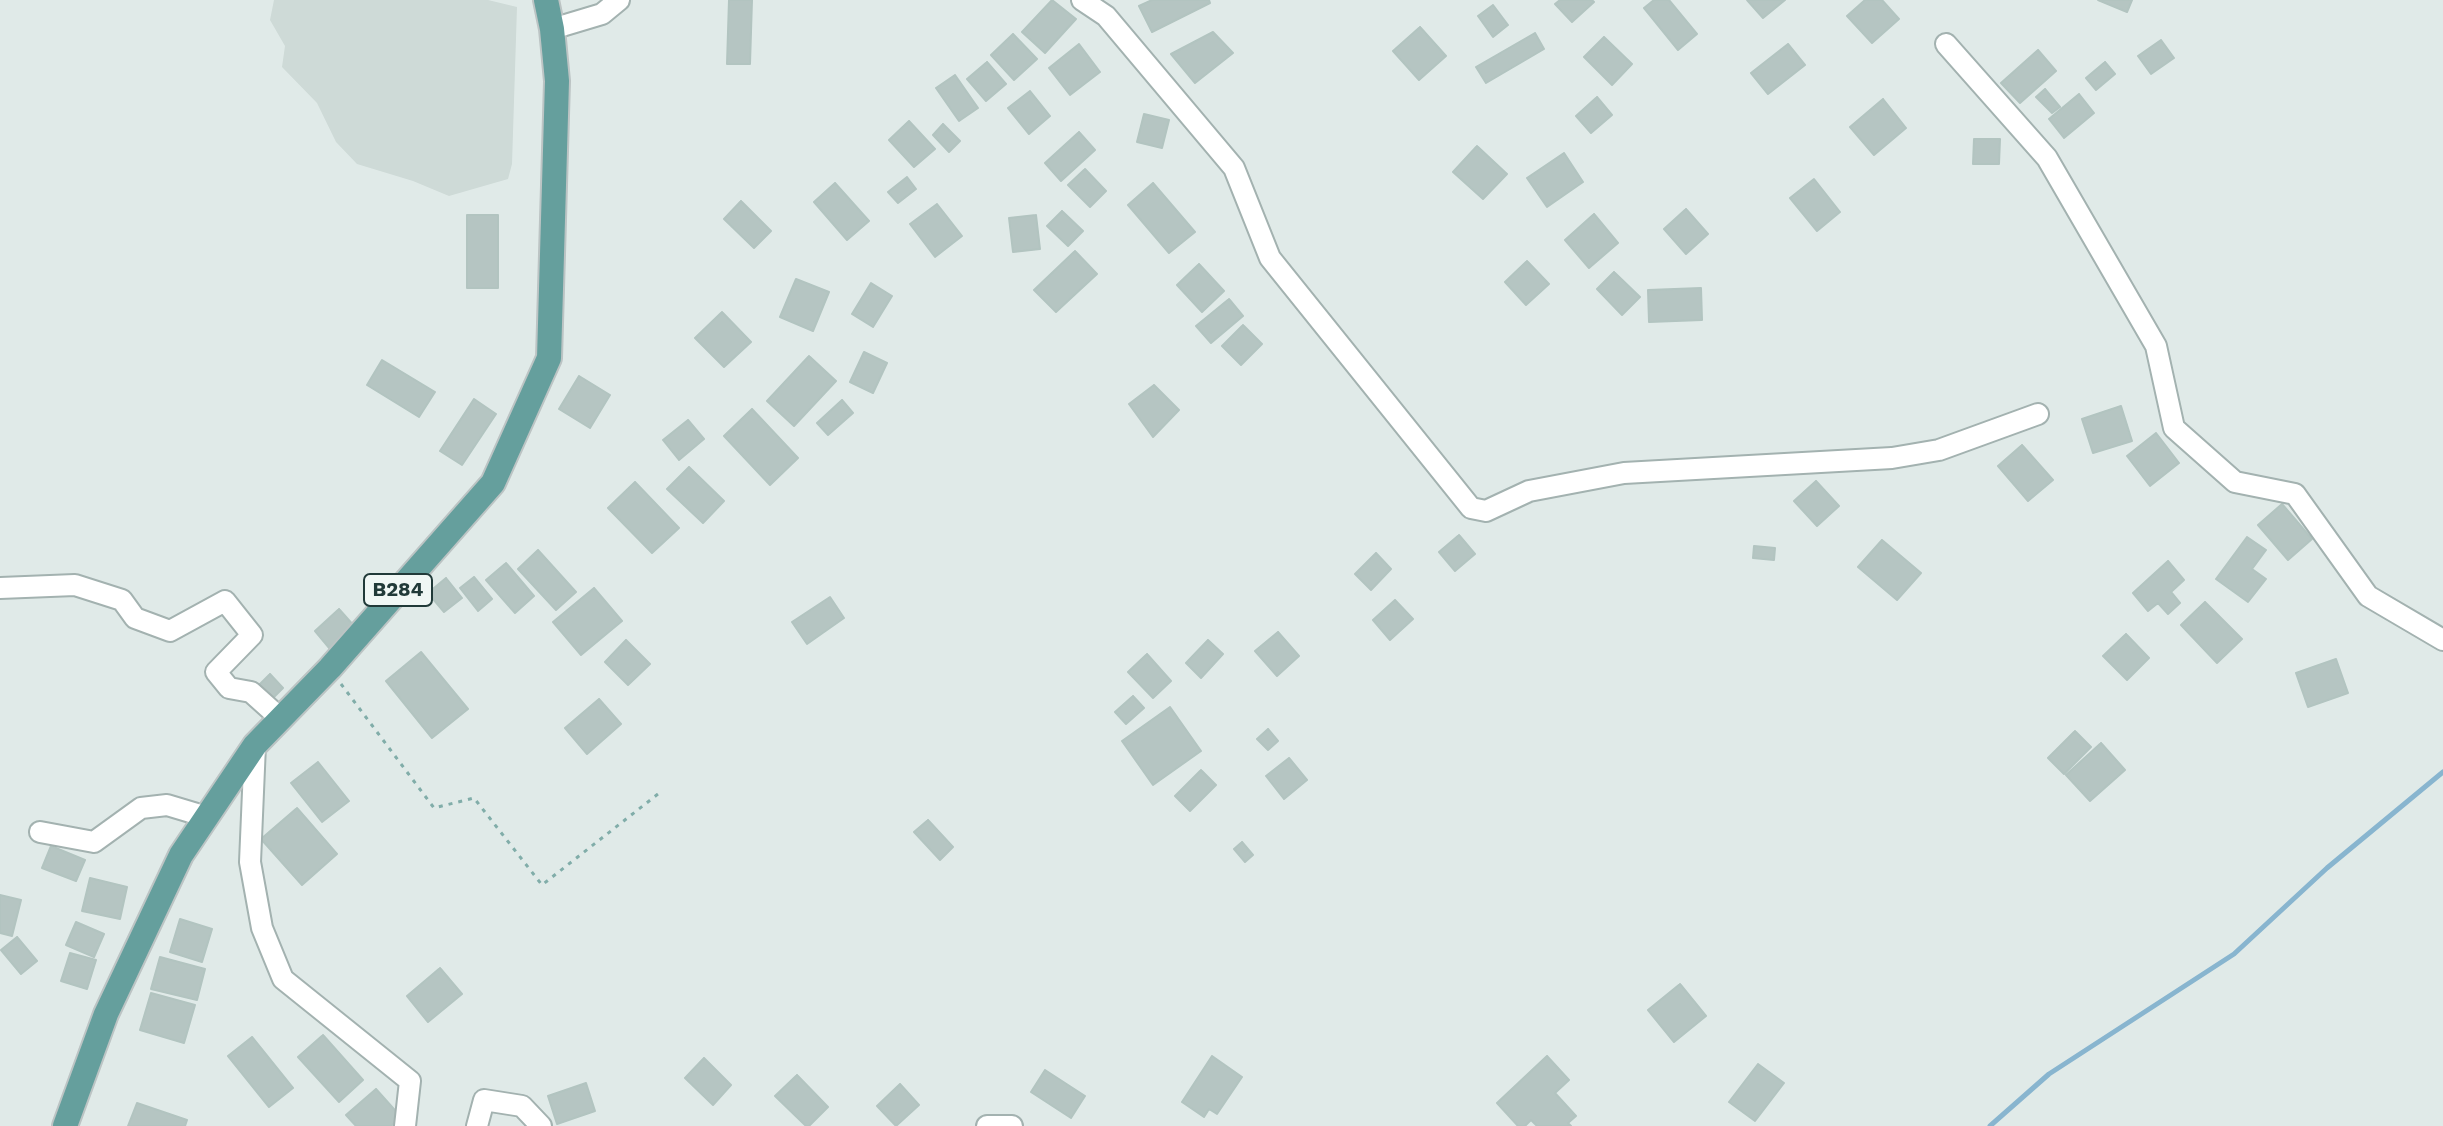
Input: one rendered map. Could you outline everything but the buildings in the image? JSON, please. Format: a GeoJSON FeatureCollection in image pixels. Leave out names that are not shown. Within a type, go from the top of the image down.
{"type":"FeatureCollection","features":[{"type":"Feature","properties":{"kind":"main road","name":"B284"},"geometry":{"type":"LineString","coordinates":[[65,1126],[106,1014],[181,855],[255,745],[330,668],[493,483],[549,358],[557,81],[546,0]]}},
{"type":"Feature","properties":{"kind":"street"},"geometry":{"type":"LineString","coordinates":[[552,29],[602,14],[619,0]]}},
{"type":"Feature","properties":{"kind":"street"},"geometry":{"type":"LineString","coordinates":[[1082,0],[1106,16],[1234,168],[1270,258],[1471,508],[1486,511],[1529,491],[1624,473],[1892,458],[1939,450],[2038,414]]}},
{"type":"Feature","properties":{"kind":"street"},"geometry":{"type":"LineString","coordinates":[[1946,44],[2047,158],[2156,346],[2174,428],[2235,482],[2295,494],[2368,596],[2443,640]]}},
{"type":"Feature","properties":{"kind":"street"},"geometry":{"type":"LineString","coordinates":[[0,588],[75,585],[122,600],[135,618],[170,631],[225,601],[252,635],[216,672],[229,688],[251,692],[280,718]]}},
{"type":"Feature","properties":{"kind":"street"},"geometry":{"type":"LineString","coordinates":[[255,745],[250,862],[262,928],[283,979],[410,1081],[405,1126]]}},
{"type":"Feature","properties":{"kind":"street"},"geometry":{"type":"LineString","coordinates":[[40,832],[94,842],[141,808],[167,805],[207,817]]}},
{"type":"Feature","properties":{"kind":"street"},"geometry":{"type":"LineString","coordinates":[[477,1126],[484,1100],[522,1106],[541,1126]]}},
{"type":"Feature","properties":{"kind":"street"},"geometry":{"type":"LineString","coordinates":[[987,1126],[1012,1126]]}},
{"type":"Feature","properties":{"kind":"path"},"geometry":{"type":"LineString","coordinates":[[330,668],[434,808],[474,798],[542,885],[658,794]]}},
{"type":"Feature","properties":{"kind":"shaded area"},"geometry":{"type":"Polygon","coordinates":[[[274,0],[488,0],[517,7],[512,164],[508,179],[449,196],[357,164],[336,142],[317,103],[282,67],[285,46],[270,20],[274,0]]]}},
{"type":"Feature","properties":{"kind":"waterway"},"geometry":{"type":"LineString","coordinates":[[1990,1126],[2049,1074],[2234,954],[2327,868],[2443,772]]}}]}
